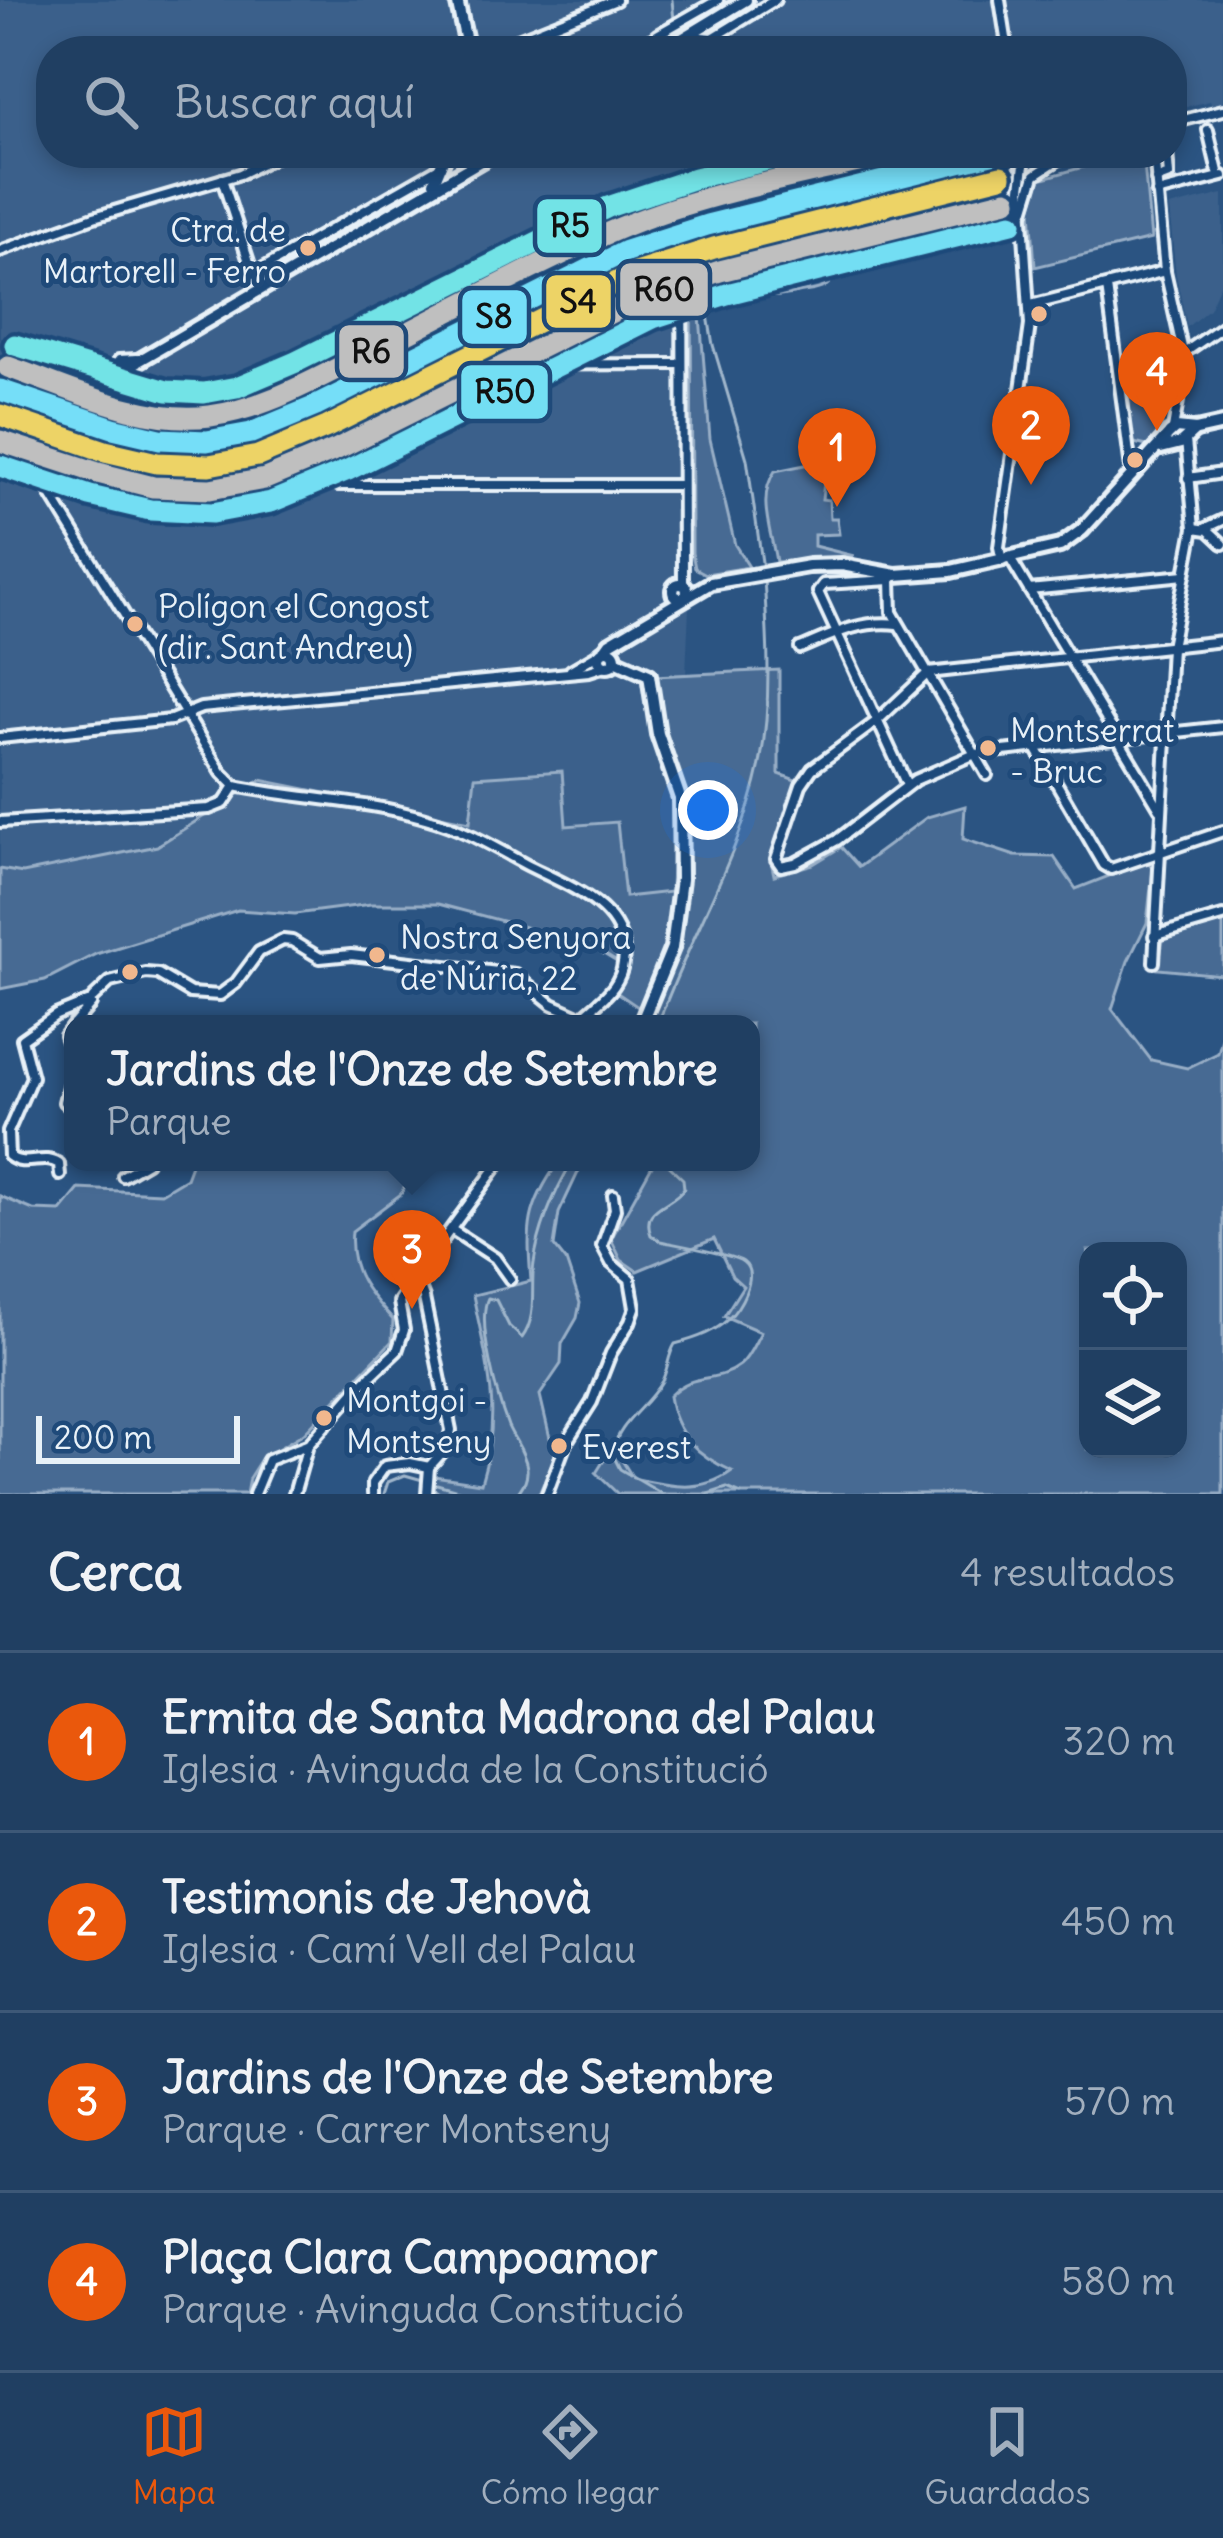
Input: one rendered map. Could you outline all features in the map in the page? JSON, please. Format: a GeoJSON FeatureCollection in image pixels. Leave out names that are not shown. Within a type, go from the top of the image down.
{"type":"FeatureCollection","features":[{"type":"Feature","properties":{"kind":"street"},"geometry":{"type":"LineString","coordinates":[[458,0],[465,36]]}},
{"type":"Feature","properties":{"kind":"street"},"geometry":{"type":"LineString","coordinates":[[521,36],[589,5],[616,0]]}},
{"type":"Feature","properties":{"kind":"street"},"geometry":{"type":"LineString","coordinates":[[686,0],[693,14]]}},
{"type":"Feature","properties":{"kind":"street"},"geometry":{"type":"LineString","coordinates":[[660,36],[718,0]]}},
{"type":"Feature","properties":{"kind":"street"},"geometry":{"type":"LineString","coordinates":[[688,35],[746,0]]}},
{"type":"Feature","properties":{"kind":"street"},"geometry":{"type":"LineString","coordinates":[[716,36],[775,0]]}},
{"type":"Feature","properties":{"kind":"street"},"geometry":{"type":"LineString","coordinates":[[1000,0],[1006,36]]}},
{"type":"Feature","properties":{"kind":"street"},"geometry":{"type":"LineString","coordinates":[[688,35],[696,36]]}},
{"type":"Feature","properties":{"kind":"street"},"geometry":{"type":"LineString","coordinates":[[1187,119],[1223,110]]}},
{"type":"Feature","properties":{"kind":"street"},"geometry":{"type":"LineString","coordinates":[[1157,194],[1221,174],[1208,130]]}},
{"type":"Feature","properties":{"kind":"street"},"geometry":{"type":"LineString","coordinates":[[0,251],[248,168]]}},
{"type":"Feature","properties":{"kind":"street"},"geometry":{"type":"LineString","coordinates":[[248,297],[257,272],[428,168]]}},
{"type":"Feature","properties":{"kind":"street"},"geometry":{"type":"LineString","coordinates":[[428,189],[440,168]]}},
{"type":"Feature","properties":{"kind":"street"},"geometry":{"type":"LineString","coordinates":[[6,449],[29,439],[49,414],[463,168]]}},
{"type":"Feature","properties":{"kind":"street"},"geometry":{"type":"LineString","coordinates":[[1001,180],[1004,168]]}},
{"type":"Feature","properties":{"kind":"street"},"geometry":{"type":"LineString","coordinates":[[1024,168],[1031,305],[999,549],[1029,590],[1144,787],[1161,806]]}},
{"type":"Feature","properties":{"kind":"street"},"geometry":{"type":"LineString","coordinates":[[1023,214],[1035,175],[1046,168]]}},
{"type":"Feature","properties":{"kind":"street"},"geometry":{"type":"LineString","coordinates":[[1154,962],[1172,646],[1199,528],[1181,435],[1184,353],[1165,271],[1155,168]]}},
{"type":"Feature","properties":{"kind":"street"},"geometry":{"type":"LineString","coordinates":[[1156,180],[1168,176],[1168,168]]}},
{"type":"Feature","properties":{"kind":"street"},"geometry":{"type":"LineString","coordinates":[[730,232],[973,171],[1001,180],[1023,214]]}},
{"type":"Feature","properties":{"kind":"street"},"geometry":{"type":"LineString","coordinates":[[222,179],[257,272]]}},
{"type":"Feature","properties":{"kind":"street"},"geometry":{"type":"LineString","coordinates":[[0,738],[170,720],[201,708],[560,674],[608,658],[620,638],[657,617],[681,582],[682,221]]}},
{"type":"Feature","properties":{"kind":"street"},"geometry":{"type":"LineString","coordinates":[[257,272],[295,268]]}},
{"type":"Feature","properties":{"kind":"street"},"geometry":{"type":"LineString","coordinates":[[1031,305],[1165,271]]}},
{"type":"Feature","properties":{"kind":"street"},"geometry":{"type":"LineString","coordinates":[[1106,287],[1132,476]]}},
{"type":"Feature","properties":{"kind":"street"},"geometry":{"type":"LineString","coordinates":[[1184,353],[1223,326]]}},
{"type":"Feature","properties":{"kind":"street"},"geometry":{"type":"LineString","coordinates":[[680,364],[452,365],[335,426],[323,434],[321,442],[326,476],[338,484],[681,485]]}},
{"type":"Feature","properties":{"kind":"street"},"geometry":{"type":"LineString","coordinates":[[0,424],[10,418],[49,414]]}},
{"type":"Feature","properties":{"kind":"street"},"geometry":{"type":"LineString","coordinates":[[20,419],[30,429],[33,466],[235,786],[423,817],[493,844],[596,901],[618,931],[624,952],[622,968],[604,999],[585,1015]]}},
{"type":"Feature","properties":{"kind":"street"},"geometry":{"type":"LineString","coordinates":[[907,785],[819,598],[821,586],[951,572],[1070,541],[1158,449],[1181,435],[1223,424]]}},
{"type":"Feature","properties":{"kind":"street"},"geometry":{"type":"LineString","coordinates":[[6,449],[33,466]]}},
{"type":"Feature","properties":{"kind":"street"},"geometry":{"type":"LineString","coordinates":[[1188,478],[1223,473]]}},
{"type":"Feature","properties":{"kind":"street"},"geometry":{"type":"LineString","coordinates":[[1199,528],[1223,520]]}},
{"type":"Feature","properties":{"kind":"street"},"geometry":{"type":"LineString","coordinates":[[1199,528],[1223,544]]}},
{"type":"Feature","properties":{"kind":"street"},"geometry":{"type":"LineString","coordinates":[[681,582],[711,583],[842,565],[894,577]]}},
{"type":"Feature","properties":{"kind":"street"},"geometry":{"type":"LineString","coordinates":[[1029,590],[1185,574]]}},
{"type":"Feature","properties":{"kind":"street"},"geometry":{"type":"LineString","coordinates":[[894,577],[892,612],[987,775]]}},
{"type":"Feature","properties":{"kind":"street"},"geometry":{"type":"LineString","coordinates":[[800,648],[872,622],[899,624]]}},
{"type":"Feature","properties":{"kind":"street"},"geometry":{"type":"LineString","coordinates":[[1223,641],[928,674],[877,721],[812,769],[801,784],[778,849],[778,863],[795,863],[837,840],[907,785],[974,754],[1223,727]]}},
{"type":"Feature","properties":{"kind":"street"},"geometry":{"type":"LineString","coordinates":[[608,658],[649,675],[658,734],[680,798],[679,915],[663,974],[645,1015]]}},
{"type":"Feature","properties":{"kind":"street"},"geometry":{"type":"LineString","coordinates":[[1036,748],[1104,865],[1112,869],[1223,831]]}},
{"type":"Feature","properties":{"kind":"street"},"geometry":{"type":"LineString","coordinates":[[1144,787],[1162,782]]}},
{"type":"Feature","properties":{"kind":"street"},"geometry":{"type":"LineString","coordinates":[[0,822],[209,809],[224,802],[235,786]]}},
{"type":"Feature","properties":{"kind":"street"},"geometry":{"type":"LineString","coordinates":[[1154,936],[1223,916]]}},
{"type":"Feature","properties":{"kind":"street"},"geometry":{"type":"LineString","coordinates":[[81,1015],[110,982],[146,973],[158,974],[190,993],[220,995],[236,983],[259,952],[292,940],[320,958],[351,956],[515,974],[569,1015]]}},
{"type":"Feature","properties":{"kind":"street"},"geometry":{"type":"LineString","coordinates":[[60,1175],[54,1160],[16,1161],[8,1149],[13,1116],[32,1077],[22,1040],[56,1015],[91,1001]]}},
{"type":"Feature","properties":{"kind":"street"},"geometry":{"type":"LineString","coordinates":[[122,1176],[131,1171]]}},
{"type":"Feature","properties":{"kind":"street"},"geometry":{"type":"LineString","coordinates":[[293,1494],[308,1445],[397,1351],[404,1330],[398,1310],[406,1291],[421,1280],[430,1260],[494,1171]]}},
{"type":"Feature","properties":{"kind":"street"},"geometry":{"type":"LineString","coordinates":[[548,1493],[566,1443],[592,1402],[634,1308],[630,1279],[611,1263],[602,1246],[615,1209],[614,1195]]}},
{"type":"Feature","properties":{"kind":"street"},"geometry":{"type":"LineString","coordinates":[[452,1230],[494,1258],[510,1279]]}},
{"type":"Feature","properties":{"kind":"street"},"geometry":{"type":"LineString","coordinates":[[421,1280],[451,1430],[447,1447],[429,1467],[428,1494]]}},
{"type":"Feature","properties":{"kind":"street"},"geometry":{"type":"LineString","coordinates":[[254,1494],[268,1460],[308,1445]]}},
{"type":"Feature","properties":{"kind":"street"},"geometry":{"type":"LineString","coordinates":[[373,1494],[373,1483],[385,1466],[429,1467]]}},
{"type":"Feature","properties":{"kind":"shaded area"},"geometry":{"type":"Polygon","coordinates":[[[0,0],[1223,0],[1223,102],[1187,106],[1187,36],[36,36],[36,168],[951,168],[706,230],[686,674],[656,676],[664,733],[680,779],[674,793],[672,892],[624,897],[617,822],[565,826],[562,772],[470,822],[261,780],[158,846],[23,873],[0,869],[0,0]]]}},
{"type":"Feature","properties":{"kind":"shaded area"},"geometry":{"type":"Polygon","coordinates":[[[1080,168],[1144,168],[1151,239],[1035,267],[1031,210],[1040,179],[1080,168]]]}},
{"type":"Feature","properties":{"kind":"shaded area"},"geometry":{"type":"Polygon","coordinates":[[[1223,194],[1223,278],[1209,309],[1187,327],[1169,207],[1223,194]]]}},
{"type":"Feature","properties":{"kind":"shaded area"},"geometry":{"type":"Polygon","coordinates":[[[818,231],[837,260],[834,277],[812,291],[768,297],[752,293],[742,279],[741,267],[757,242],[818,231]],[[816,250],[764,257],[769,287],[822,276],[827,262],[816,250]]]}},
{"type":"Feature","properties":{"kind":"shaded area"},"geometry":{"type":"Polygon","coordinates":[[[691,259],[696,267],[710,439],[735,545],[749,567],[706,574],[695,568],[692,553],[691,259]]]}},
{"type":"Feature","properties":{"kind":"shaded area"},"geometry":{"type":"Polygon","coordinates":[[[1173,349],[1172,397],[1164,402],[1161,433],[1147,446],[1134,443],[1134,458],[1126,374],[1147,360],[1151,365],[1173,349]]]}},
{"type":"Feature","properties":{"kind":"shaded area"},"geometry":{"type":"Polygon","coordinates":[[[834,459],[854,463],[857,470],[851,477],[825,474],[822,499],[829,500],[830,518],[837,518],[839,534],[814,535],[814,546],[854,556],[776,562],[766,504],[769,481],[775,471],[834,459]]]}},
{"type":"Feature","properties":{"kind":"shaded area"},"geometry":{"type":"Polygon","coordinates":[[[779,670],[779,774],[798,781],[771,861],[774,875],[813,864],[841,847],[859,867],[927,817],[965,806],[963,839],[1015,856],[1054,857],[1076,889],[1147,861],[1153,869],[1147,923],[1112,1009],[1151,1060],[1187,1068],[1218,1053],[1223,1035],[1223,1494],[618,1494],[596,1473],[613,1446],[633,1478],[646,1481],[697,1485],[732,1471],[690,1442],[669,1396],[687,1383],[731,1371],[746,1358],[761,1332],[724,1316],[743,1286],[732,1276],[714,1239],[637,1271],[621,1260],[611,1239],[649,1171],[760,1171],[760,1015],[641,1015],[641,1009],[616,992],[625,967],[597,950],[553,942],[525,927],[438,904],[371,904],[295,914],[238,910],[96,954],[45,980],[0,989],[0,869],[23,873],[157,846],[261,780],[470,822],[475,777],[562,771],[566,826],[617,822],[625,897],[671,892],[674,793],[680,779],[664,733],[655,676],[779,670]]]}},
{"type":"Feature","properties":{"kind":"shaded area"},"geometry":{"type":"Polygon","coordinates":[[[1223,921],[1223,975],[1158,969],[1163,940],[1223,921]]]}},
{"type":"Feature","properties":{"kind":"shaded area"},"geometry":{"type":"Polygon","coordinates":[[[189,1171],[411,1171],[401,1194],[352,1231],[357,1270],[393,1320],[392,1341],[304,1433],[261,1459],[246,1494],[0,1494],[0,1196],[33,1210],[61,1211],[79,1189],[161,1193],[186,1178],[189,1171]]]}},
{"type":"Feature","properties":{"kind":"shaded area"},"geometry":{"type":"Polygon","coordinates":[[[553,1171],[579,1171],[559,1213],[554,1246],[566,1261],[580,1303],[562,1344],[561,1364],[540,1395],[550,1438],[558,1449],[539,1494],[440,1494],[434,1489],[434,1476],[481,1483],[492,1410],[473,1295],[531,1281],[531,1219],[553,1171]]]}},
{"type":"Feature","properties":{"kind":"waterway"},"geometry":{"type":"LineString","coordinates":[[672,0],[674,20]]}},
{"type":"Feature","properties":{"kind":"waterway"},"geometry":{"type":"LineString","coordinates":[[688,168],[713,345],[747,459],[763,569]]}},
{"type":"Feature","properties":{"kind":"waterway"},"geometry":{"type":"LineString","coordinates":[[662,1015],[728,863],[760,764],[768,695],[764,579]]}},
{"type":"Feature","properties":{"kind":"waterway"},"geometry":{"type":"LineString","coordinates":[[517,1494],[527,1468],[494,1380],[485,1309],[488,1298],[496,1300],[509,1326],[522,1338],[532,1312],[540,1236],[567,1171]]}},
{"type":"Feature","properties":{"kind":"waterway"},"geometry":{"type":"LineString","coordinates":[[662,1494],[620,1469],[612,1453],[616,1442],[662,1381],[675,1344],[727,1320],[749,1283],[748,1268],[738,1259],[651,1235],[653,1212],[684,1188],[675,1171]]}},
{"type":"Feature","properties":{"kind":"waterway"},"geometry":{"type":"LineString","coordinates":[[384,1494],[388,1482],[405,1475],[472,1494]]}},
{"type":"Feature","properties":{"kind":"waterway"},"geometry":{"type":"LineString","coordinates":[[708,1494],[727,1488],[741,1494]]}},
{"type":"Feature","properties":{"kind":"transit line","name":"R5"},"geometry":{"type":"LineString","coordinates":[[15,345],[167,391],[204,393],[237,387],[608,207],[736,168]]}},
{"type":"Feature","properties":{"kind":"transit line","name":"R6"},"geometry":{"type":"LineString","coordinates":[[8,367],[133,410],[185,417],[230,412],[307,384],[615,230],[718,195],[832,168]]}},
{"type":"Feature","properties":{"kind":"transit line","name":"S8"},"geometry":{"type":"LineString","coordinates":[[0,390],[160,439],[207,441],[251,433],[316,406],[626,251],[707,225],[935,168]]}},
{"type":"Feature","properties":{"kind":"transit line","name":"S4"},"geometry":{"type":"LineString","coordinates":[[0,415],[105,451],[157,463],[209,465],[258,456],[327,427],[635,273],[714,248],[1001,176]]}},
{"type":"Feature","properties":{"kind":"transit line","name":"R60"},"geometry":{"type":"LineString","coordinates":[[0,441],[153,487],[210,489],[265,479],[337,449],[644,296],[720,271],[1007,200]]}},
{"type":"Feature","properties":{"kind":"transit line","name":"R50"},"geometry":{"type":"LineString","coordinates":[[0,466],[150,510],[212,513],[271,502],[348,470],[653,318],[727,294],[1012,223]]}},
{"type":"Feature","properties":{"kind":"place","name":"Ctra. de Martorell - Ferro"},"geometry":{"type":"Point","coordinates":[308,248]}},
{"type":"Feature","properties":{"kind":"place","name":"Plaça Clara Campoamor"},"geometry":{"type":"Point","coordinates":[1157,431]}},
{"type":"Feature","properties":{"kind":"place","name":"Testimonis de Jehovà"},"geometry":{"type":"Point","coordinates":[1031,485]}},
{"type":"Feature","properties":{"kind":"place","name":"Ermita de Santa Madrona del Palau"},"geometry":{"type":"Point","coordinates":[837,507]}},
{"type":"Feature","properties":{"kind":"place","name":"Polígon el Congost (dir. Sant Andreu)"},"geometry":{"type":"Point","coordinates":[135,624]}},
{"type":"Feature","properties":{"kind":"place","name":"Montserrat - Bruc"},"geometry":{"type":"Point","coordinates":[988,748]}},
{"type":"Feature","properties":{"kind":"place","name":"Nostra Senyora de Núria, 22"},"geometry":{"type":"Point","coordinates":[377,955]}},
{"type":"Feature","properties":{"kind":"place","name":"Jardins de l'Onze de Setembre"},"geometry":{"type":"Point","coordinates":[412,1309]}},
{"type":"Feature","properties":{"kind":"place","name":"Montgoi - Montseny"},"geometry":{"type":"Point","coordinates":[324,1418]}},
{"type":"Feature","properties":{"kind":"place","name":"Everest"},"geometry":{"type":"Point","coordinates":[559,1446]}}]}
